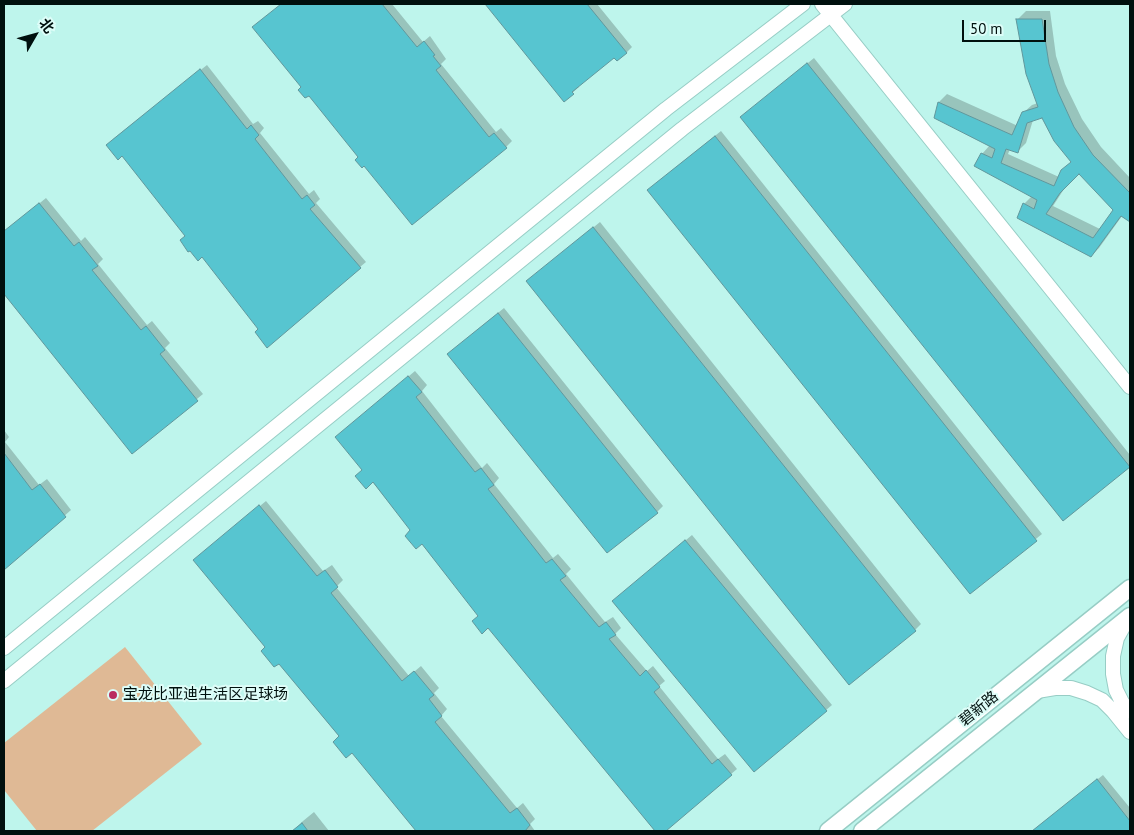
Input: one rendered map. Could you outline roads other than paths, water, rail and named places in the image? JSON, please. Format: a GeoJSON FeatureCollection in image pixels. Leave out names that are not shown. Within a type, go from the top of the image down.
{"type":"FeatureCollection","features":[{"type":"Feature","properties":{"kind":"main road","name":"碧新路"},"geometry":{"type":"LineString","coordinates":[[828,831],[1130,588]]}},
{"type":"Feature","properties":{"kind":"main road","name":"碧新路"},"geometry":{"type":"LineString","coordinates":[[862,831],[1129,617]]}},
{"type":"Feature","properties":{"kind":"street"},"geometry":{"type":"LineString","coordinates":[[4,648],[666,109],[803,4]]}},
{"type":"Feature","properties":{"kind":"street"},"geometry":{"type":"LineString","coordinates":[[4,681],[827,9],[845,4]]}},
{"type":"Feature","properties":{"kind":"street"},"geometry":{"type":"LineString","coordinates":[[827,9],[1130,387]]}},
{"type":"Feature","properties":{"kind":"street"},"geometry":{"type":"LineString","coordinates":[[1129,617],[1117,638],[1113,656],[1113,674],[1116,690],[1130,712]]}},
{"type":"Feature","properties":{"kind":"street"},"geometry":{"type":"LineString","coordinates":[[1037,691],[1071,688],[1087,693],[1102,700],[1130,732]]}},
{"type":"Feature","properties":{"kind":"place","name":"宝龙比亚迪生活区足球场"},"geometry":{"type":"Point","coordinates":[113,695]}}]}
